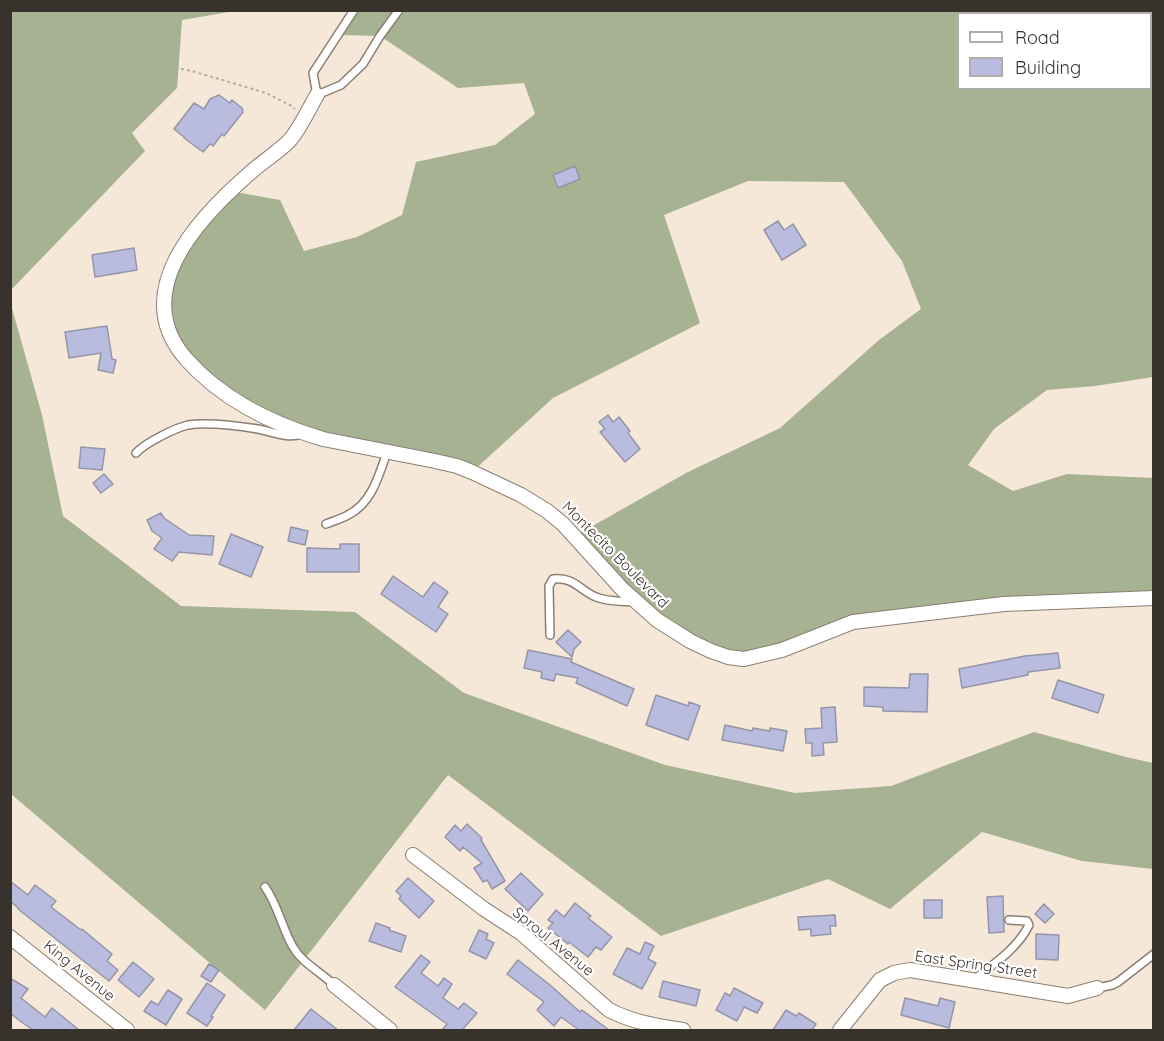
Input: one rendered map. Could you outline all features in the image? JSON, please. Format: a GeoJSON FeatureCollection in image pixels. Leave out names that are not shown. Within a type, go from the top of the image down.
{"type":"FeatureCollection","features":[{"type":"Feature","properties":{"kind":"street","name":"Montecito Boulevard"},"geometry":{"type":"LineString","coordinates":[[317,95],[290,141],[230,191],[210,211],[190,236],[171,268],[167,280],[164,313],[175,344],[182,355],[207,381],[248,408],[283,425],[323,439],[435,460],[472,472],[521,495],[547,511],[575,536],[635,602],[657,620],[690,641],[728,657],[744,659],[782,650],[853,622],[1004,604],[1154,598]]}},
{"type":"Feature","properties":{"kind":"street","name":"Sproul Avenue"},"geometry":{"type":"LineString","coordinates":[[413,855],[484,909],[521,933],[609,1010],[622,1017],[683,1030]]}},
{"type":"Feature","properties":{"kind":"street","name":"King Avenue"},"geometry":{"type":"LineString","coordinates":[[10,937],[128,1030]]}},
{"type":"Feature","properties":{"kind":"street","name":"East Spring Street"},"geometry":{"type":"LineString","coordinates":[[840,1030],[880,981],[894,973],[910,970],[1068,996],[1097,988]]}},
{"type":"Feature","properties":{"kind":"street"},"geometry":{"type":"LineString","coordinates":[[334,985],[390,1030]]}},
{"type":"Feature","properties":{"kind":"lane"},"geometry":{"type":"LineString","coordinates":[[354,10],[313,73],[317,95],[341,85],[363,64],[399,10]]}},
{"type":"Feature","properties":{"kind":"lane"},"geometry":{"type":"LineString","coordinates":[[136,453],[141,447],[157,438],[188,425],[214,424],[258,429],[292,437],[305,433]]}},
{"type":"Feature","properties":{"kind":"lane"},"geometry":{"type":"LineString","coordinates":[[326,524],[350,515],[366,503],[387,452]]}},
{"type":"Feature","properties":{"kind":"lane"},"geometry":{"type":"LineString","coordinates":[[550,634],[549,586],[553,579],[571,581],[595,597],[610,601],[635,602]]}},
{"type":"Feature","properties":{"kind":"lane"},"geometry":{"type":"LineString","coordinates":[[265,887],[272,897],[293,948],[300,957],[334,985]]}},
{"type":"Feature","properties":{"kind":"lane"},"geometry":{"type":"LineString","coordinates":[[974,980],[1017,943],[1026,932],[1029,925],[1027,921],[1009,920]]}},
{"type":"Feature","properties":{"kind":"lane"},"geometry":{"type":"LineString","coordinates":[[1097,988],[1112,986],[1154,954]]}},
{"type":"Feature","properties":{"kind":"path"},"geometry":{"type":"LineString","coordinates":[[10,44],[34,44],[77,58],[192,70],[266,93],[290,105],[304,117]]}},
{"type":"Feature","properties":{"kind":"green space"},"geometry":{"type":"Polygon","coordinates":[[[11,10],[235,11],[182,20],[177,88],[132,133],[145,151],[11,290],[11,10]]]}},
{"type":"Feature","properties":{"kind":"green space"},"geometry":{"type":"Polygon","coordinates":[[[349,11],[1153,11],[1153,377],[1095,386],[1047,390],[994,429],[968,465],[1013,491],[1067,474],[1153,478],[1153,598],[853,622],[744,659],[670,629],[575,536],[686,473],[780,428],[879,340],[921,309],[902,261],[844,182],[748,181],[664,215],[700,323],[553,398],[472,472],[323,439],[248,408],[175,344],[167,280],[230,191],[280,200],[304,251],[357,237],[402,215],[416,162],[495,145],[535,114],[524,83],[458,88],[380,36],[338,35],[349,17],[349,11]]]}},
{"type":"Feature","properties":{"kind":"green space"},"geometry":{"type":"Polygon","coordinates":[[[10,301],[42,415],[63,516],[181,606],[355,612],[464,693],[665,765],[795,793],[891,786],[1034,732],[1153,763],[1153,869],[1082,861],[982,832],[890,909],[828,879],[661,936],[448,775],[265,1010],[11,794],[10,301]]]}},
{"type":"Feature","properties":{"kind":"building"},"geometry":{"type":"Polygon","coordinates":[[[219,95],[230,103],[232,100],[242,108],[243,112],[224,136],[222,134],[213,146],[210,144],[203,152],[174,129],[194,103],[204,109],[210,99],[219,95]]]}},
{"type":"Feature","properties":{"kind":"building"},"geometry":{"type":"Polygon","coordinates":[[[575,166],[580,179],[558,188],[553,175],[575,166]]]}},
{"type":"Feature","properties":{"kind":"building"},"geometry":{"type":"Polygon","coordinates":[[[778,221],[784,230],[793,224],[806,245],[782,260],[764,230],[778,221]]]}},
{"type":"Feature","properties":{"kind":"building"},"geometry":{"type":"Polygon","coordinates":[[[134,248],[137,270],[95,277],[92,255],[134,248]]]}},
{"type":"Feature","properties":{"kind":"building"},"geometry":{"type":"Polygon","coordinates":[[[107,326],[112,359],[116,360],[113,373],[98,370],[101,353],[69,358],[65,332],[107,326]]]}},
{"type":"Feature","properties":{"kind":"building"},"geometry":{"type":"Polygon","coordinates":[[[608,415],[613,422],[619,417],[640,449],[625,462],[600,432],[605,429],[599,422],[608,415]]]}},
{"type":"Feature","properties":{"kind":"building"},"geometry":{"type":"Polygon","coordinates":[[[81,447],[105,449],[102,470],[79,468],[81,447]]]}},
{"type":"Feature","properties":{"kind":"building"},"geometry":{"type":"Polygon","coordinates":[[[104,474],[113,484],[101,493],[93,483],[104,474]]]}},
{"type":"Feature","properties":{"kind":"building"},"geometry":{"type":"Polygon","coordinates":[[[161,513],[164,518],[189,535],[214,536],[212,555],[179,552],[172,561],[154,549],[162,538],[152,531],[147,520],[161,513]]]}},
{"type":"Feature","properties":{"kind":"building"},"geometry":{"type":"Polygon","coordinates":[[[291,527],[308,531],[305,545],[288,541],[291,527]]]}},
{"type":"Feature","properties":{"kind":"building"},"geometry":{"type":"Polygon","coordinates":[[[231,534],[263,547],[251,577],[219,564],[231,534]]]}},
{"type":"Feature","properties":{"kind":"building"},"geometry":{"type":"Polygon","coordinates":[[[340,544],[359,544],[359,572],[307,572],[307,548],[340,549],[340,544]]]}},
{"type":"Feature","properties":{"kind":"building"},"geometry":{"type":"Polygon","coordinates":[[[393,576],[423,597],[434,582],[448,592],[438,607],[448,614],[436,632],[381,594],[393,576]]]}},
{"type":"Feature","properties":{"kind":"building"},"geometry":{"type":"Polygon","coordinates":[[[568,630],[581,642],[574,649],[572,657],[556,642],[568,630]]]}},
{"type":"Feature","properties":{"kind":"building"},"geometry":{"type":"Polygon","coordinates":[[[528,650],[572,659],[571,662],[634,689],[627,706],[576,683],[578,678],[556,674],[554,681],[541,678],[542,672],[524,668],[528,650]]]}},
{"type":"Feature","properties":{"kind":"building"},"geometry":{"type":"Polygon","coordinates":[[[1058,653],[1060,668],[1028,672],[1028,675],[962,688],[959,669],[1025,656],[1058,653]]]}},
{"type":"Feature","properties":{"kind":"building"},"geometry":{"type":"Polygon","coordinates":[[[910,674],[928,674],[927,712],[883,711],[883,707],[864,706],[864,687],[909,688],[910,674]]]}},
{"type":"Feature","properties":{"kind":"building"},"geometry":{"type":"Polygon","coordinates":[[[1058,680],[1104,695],[1098,713],[1052,698],[1058,680]]]}},
{"type":"Feature","properties":{"kind":"building"},"geometry":{"type":"Polygon","coordinates":[[[656,695],[688,706],[689,702],[700,706],[688,740],[646,725],[656,695]]]}},
{"type":"Feature","properties":{"kind":"building"},"geometry":{"type":"Polygon","coordinates":[[[835,707],[837,742],[823,743],[824,755],[812,756],[812,743],[806,743],[805,729],[822,728],[821,708],[835,707]]]}},
{"type":"Feature","properties":{"kind":"building"},"geometry":{"type":"Polygon","coordinates":[[[725,725],[752,731],[753,728],[770,731],[770,728],[787,731],[783,751],[722,740],[725,725]]]}},
{"type":"Feature","properties":{"kind":"building"},"geometry":{"type":"Polygon","coordinates":[[[467,824],[482,838],[481,840],[505,881],[492,889],[487,880],[483,882],[474,868],[482,863],[463,847],[460,851],[445,837],[455,825],[461,831],[467,824]]]}},
{"type":"Feature","properties":{"kind":"building"},"geometry":{"type":"Polygon","coordinates":[[[521,873],[543,894],[528,911],[505,889],[521,873]]]}},
{"type":"Feature","properties":{"kind":"building"},"geometry":{"type":"Polygon","coordinates":[[[408,878],[434,901],[419,918],[399,899],[401,896],[396,891],[408,878]]]}},
{"type":"Feature","properties":{"kind":"building"},"geometry":{"type":"Polygon","coordinates":[[[10,881],[28,895],[35,885],[56,901],[51,907],[112,954],[107,961],[118,970],[109,981],[10,901],[10,881]]]}},
{"type":"Feature","properties":{"kind":"building"},"geometry":{"type":"Polygon","coordinates":[[[1003,896],[1004,932],[989,933],[987,897],[1003,896]]]}},
{"type":"Feature","properties":{"kind":"building"},"geometry":{"type":"Polygon","coordinates":[[[924,900],[942,900],[942,918],[924,918],[924,900]]]}},
{"type":"Feature","properties":{"kind":"building"},"geometry":{"type":"Polygon","coordinates":[[[575,903],[591,916],[588,918],[612,937],[601,950],[596,947],[588,957],[548,928],[553,923],[548,920],[556,910],[564,917],[575,903]]]}},
{"type":"Feature","properties":{"kind":"building"},"geometry":{"type":"Polygon","coordinates":[[[1044,904],[1054,914],[1045,923],[1035,914],[1044,904]]]}},
{"type":"Feature","properties":{"kind":"building"},"geometry":{"type":"Polygon","coordinates":[[[835,915],[836,926],[830,926],[831,934],[811,936],[811,929],[799,930],[798,917],[835,915]]]}},
{"type":"Feature","properties":{"kind":"building"},"geometry":{"type":"Polygon","coordinates":[[[376,923],[406,936],[401,952],[369,941],[376,923]]]}},
{"type":"Feature","properties":{"kind":"building"},"geometry":{"type":"Polygon","coordinates":[[[479,930],[488,934],[486,939],[494,943],[486,959],[469,951],[479,930]]]}},
{"type":"Feature","properties":{"kind":"building"},"geometry":{"type":"Polygon","coordinates":[[[1036,934],[1059,935],[1058,960],[1036,959],[1036,934]]]}},
{"type":"Feature","properties":{"kind":"building"},"geometry":{"type":"Polygon","coordinates":[[[645,942],[654,946],[648,959],[656,963],[642,989],[613,974],[627,948],[640,954],[645,942]]]}},
{"type":"Feature","properties":{"kind":"building"},"geometry":{"type":"Polygon","coordinates":[[[421,955],[430,962],[421,973],[438,986],[444,978],[452,984],[443,998],[458,1009],[464,1003],[477,1013],[462,1030],[442,1030],[447,1024],[395,987],[421,955]]]}},
{"type":"Feature","properties":{"kind":"building"},"geometry":{"type":"Polygon","coordinates":[[[518,960],[580,1012],[582,1010],[609,1030],[579,1030],[561,1017],[554,1026],[537,1010],[544,1002],[507,974],[518,960]]]}},
{"type":"Feature","properties":{"kind":"building"},"geometry":{"type":"Polygon","coordinates":[[[133,962],[154,979],[139,997],[118,980],[133,962]]]}},
{"type":"Feature","properties":{"kind":"building"},"geometry":{"type":"Polygon","coordinates":[[[209,964],[219,970],[211,982],[201,976],[209,964]]]}},
{"type":"Feature","properties":{"kind":"building"},"geometry":{"type":"Polygon","coordinates":[[[10,978],[28,989],[21,998],[45,1017],[52,1008],[79,1030],[33,1030],[20,1021],[10,1013],[10,978]]]}},
{"type":"Feature","properties":{"kind":"building"},"geometry":{"type":"Polygon","coordinates":[[[663,981],[700,990],[696,1006],[659,997],[663,981]]]}},
{"type":"Feature","properties":{"kind":"building"},"geometry":{"type":"Polygon","coordinates":[[[207,983],[225,995],[207,1026],[187,1013],[207,983]]]}},
{"type":"Feature","properties":{"kind":"building"},"geometry":{"type":"Polygon","coordinates":[[[734,988],[763,1003],[757,1013],[744,1007],[737,1021],[716,1010],[725,993],[730,996],[734,988]]]}},
{"type":"Feature","properties":{"kind":"building"},"geometry":{"type":"Polygon","coordinates":[[[168,990],[182,999],[166,1025],[144,1011],[151,1001],[158,1005],[168,990]]]}},
{"type":"Feature","properties":{"kind":"building"},"geometry":{"type":"Polygon","coordinates":[[[905,998],[938,1006],[940,998],[955,1002],[949,1028],[901,1015],[905,998]]]}},
{"type":"Feature","properties":{"kind":"building"},"geometry":{"type":"Polygon","coordinates":[[[311,1009],[338,1030],[294,1030],[311,1009]]]}},
{"type":"Feature","properties":{"kind":"building"},"geometry":{"type":"Polygon","coordinates":[[[786,1010],[796,1016],[799,1013],[816,1024],[812,1030],[773,1030],[786,1010]]]}}]}
